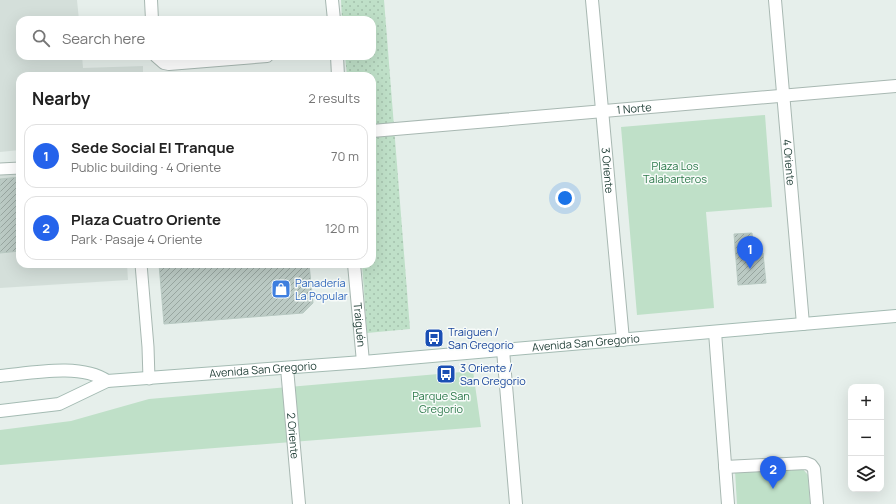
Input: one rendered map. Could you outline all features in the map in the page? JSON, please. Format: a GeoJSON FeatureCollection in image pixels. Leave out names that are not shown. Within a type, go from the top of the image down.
{"type":"FeatureCollection","features":[{"type":"Feature","properties":{"kind":"street"},"geometry":{"type":"LineString","coordinates":[[151,0],[152,16]]}},
{"type":"Feature","properties":{"kind":"street"},"geometry":{"type":"LineString","coordinates":[[332,0],[334,16]]}},
{"type":"Feature","properties":{"kind":"street","name":"3 Oriente"},"geometry":{"type":"LineString","coordinates":[[592,0],[622,340]]}},
{"type":"Feature","properties":{"kind":"street","name":"4 Oriente"},"geometry":{"type":"LineString","coordinates":[[775,0],[803,324]]}},
{"type":"Feature","properties":{"kind":"street"},"geometry":{"type":"LineString","coordinates":[[161,60],[164,63],[169,64],[218,60]]}},
{"type":"Feature","properties":{"kind":"street"},"geometry":{"type":"LineString","coordinates":[[337,60],[338,72]]}},
{"type":"Feature","properties":{"kind":"street","name":"1 Norte"},"geometry":{"type":"LineString","coordinates":[[376,131],[896,86]]}},
{"type":"Feature","properties":{"kind":"street","name":"Traiguén"},"geometry":{"type":"LineString","coordinates":[[354,268],[363,362]]}},
{"type":"Feature","properties":{"kind":"street","name":"Avenida San Gregorio"},"geometry":{"type":"LineString","coordinates":[[0,411],[59,404],[107,381],[363,362],[896,316]]}},
{"type":"Feature","properties":{"kind":"street"},"geometry":{"type":"LineString","coordinates":[[715,332],[728,504]]}},
{"type":"Feature","properties":{"kind":"street"},"geometry":{"type":"LineString","coordinates":[[503,350],[516,504]]}},
{"type":"Feature","properties":{"kind":"street","name":"2 Oriente"},"geometry":{"type":"LineString","coordinates":[[287,368],[299,504]]}},
{"type":"Feature","properties":{"kind":"street","name":"Avenida San Gregorio"},"geometry":{"type":"LineString","coordinates":[[0,376],[76,370],[100,376],[107,381]]}},
{"type":"Feature","properties":{"kind":"street"},"geometry":{"type":"LineString","coordinates":[[725,467],[801,462],[811,465],[815,474],[817,504]]}},
{"type":"Feature","properties":{"kind":"lane"},"geometry":{"type":"LineString","coordinates":[[0,169],[16,168]]}},
{"type":"Feature","properties":{"kind":"lane"},"geometry":{"type":"LineString","coordinates":[[141,268],[150,378]]}},
{"type":"Feature","properties":{"kind":"shaded area"},"geometry":{"type":"Polygon","coordinates":[[[0,0],[77,0],[79,16],[16,16],[16,60],[82,60],[83,68],[143,66],[143,72],[16,72],[16,150],[0,152],[0,0]]]}},
{"type":"Feature","properties":{"kind":"shaded area"},"geometry":{"type":"Polygon","coordinates":[[[16,162],[16,268],[127,268],[128,280],[0,288],[0,163],[16,162]]]}},
{"type":"Feature","properties":{"kind":"green space"},"geometry":{"type":"Polygon","coordinates":[[[341,0],[384,0],[410,329],[367,333],[362,268],[376,268],[376,72],[347,72],[345,60],[376,60],[376,16],[342,16],[341,0]]]}},
{"type":"Feature","properties":{"kind":"green space","name":"Plaza Los Talabarteros"},"geometry":{"type":"Polygon","coordinates":[[[765,115],[772,207],[706,212],[714,308],[637,315],[621,127],[765,115]]]}},
{"type":"Feature","properties":{"kind":"green space","name":"Parque San Gregorio"},"geometry":{"type":"Polygon","coordinates":[[[473,371],[481,427],[0,465],[0,430],[71,421],[149,399],[473,371]]]}},
{"type":"Feature","properties":{"kind":"green space"},"geometry":{"type":"Polygon","coordinates":[[[801,467],[808,475],[810,504],[737,504],[735,471],[801,467]]]}},
{"type":"Feature","properties":{"kind":"building"},"geometry":{"type":"Polygon","coordinates":[[[16,177],[16,251],[0,253],[0,179],[16,177]]]}},
{"type":"Feature","properties":{"kind":"building"},"geometry":{"type":"Polygon","coordinates":[[[752,233],[754,254],[763,253],[766,283],[738,285],[734,234],[752,233]]]}},
{"type":"Feature","properties":{"kind":"building"},"geometry":{"type":"Polygon","coordinates":[[[159,268],[309,268],[313,303],[303,313],[164,324],[159,268]]]}},
{"type":"Feature","properties":{"kind":"place","name":"Sede Social El Tranque"},"geometry":{"type":"Point","coordinates":[750,269]}},
{"type":"Feature","properties":{"kind":"place","name":"Panadería La Popular"},"geometry":{"type":"Point","coordinates":[281,289]}},
{"type":"Feature","properties":{"kind":"place","name":"Traiguen / San Gregorio"},"geometry":{"type":"Point","coordinates":[434,338]}},
{"type":"Feature","properties":{"kind":"place","name":"3 Oriente / San Gregorio"},"geometry":{"type":"Point","coordinates":[446,374]}},
{"type":"Feature","properties":{"kind":"place","name":"Plaza Cuatro Oriente"},"geometry":{"type":"Point","coordinates":[773,489]}}]}
